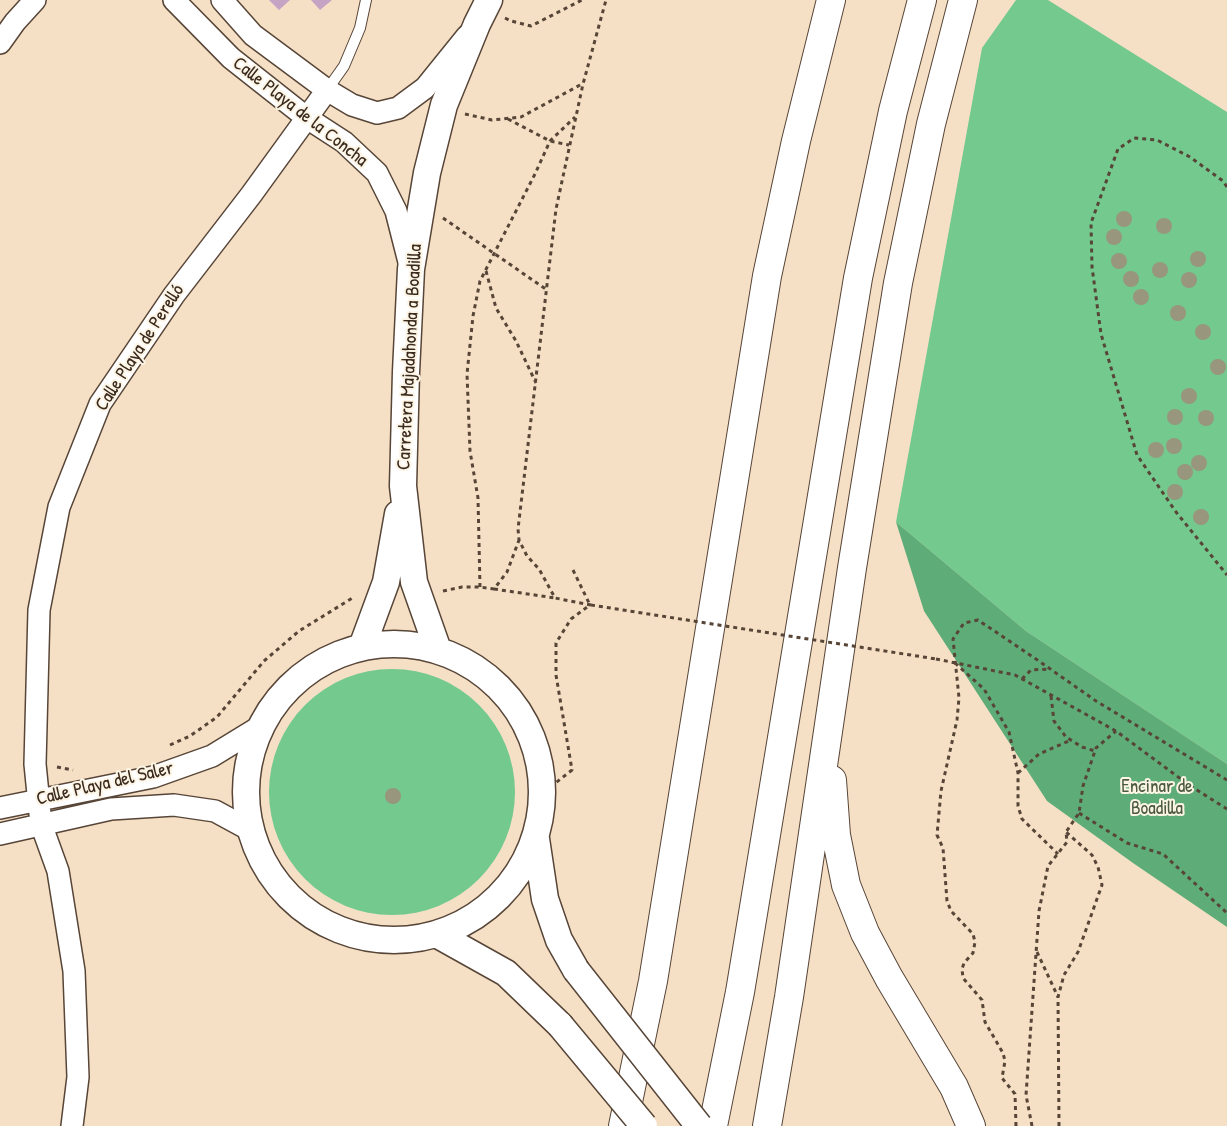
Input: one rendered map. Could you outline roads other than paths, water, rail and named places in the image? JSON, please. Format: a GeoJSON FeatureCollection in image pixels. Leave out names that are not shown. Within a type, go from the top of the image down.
{"type":"FeatureCollection","features":[{"type":"Feature","properties":{"kind":"highway"},"geometry":{"type":"LineString","coordinates":[[767,276],[778,137],[813,0]]}},
{"type":"Feature","properties":{"kind":"highway"},"geometry":{"type":"LineString","coordinates":[[624,1126],[653,982],[767,276],[796,140],[831,0]]}},
{"type":"Feature","properties":{"kind":"highway"},"geometry":{"type":"LineString","coordinates":[[713,1126],[740,992],[858,278],[893,111],[922,0]]}},
{"type":"Feature","properties":{"kind":"highway"},"geometry":{"type":"LineString","coordinates":[[767,1126],[789,997],[834,686],[898,283],[930,124],[963,0]]}},
{"type":"Feature","properties":{"kind":"highway"},"geometry":{"type":"LineString","coordinates":[[834,686],[832,781],[836,835],[846,885],[865,933],[889,978],[954,1087],[971,1126]]}},
{"type":"Feature","properties":{"kind":"street"},"geometry":{"type":"LineString","coordinates":[[0,43],[15,22],[35,0]]}},
{"type":"Feature","properties":{"kind":"street","name":"Calle Playa de la Concha"},"geometry":{"type":"LineString","coordinates":[[174,0],[231,58],[307,118],[344,142],[377,173],[396,211],[411,269]]}},
{"type":"Feature","properties":{"kind":"street","name":"Calle Playa de la Concha"},"geometry":{"type":"LineString","coordinates":[[222,0],[253,35],[327,90],[352,106],[377,113],[398,108],[425,88],[484,10]]}},
{"type":"Feature","properties":{"kind":"street","name":"Carretera Majadahonda a Boadilla"},"geometry":{"type":"LineString","coordinates":[[438,650],[414,582],[403,486],[411,269],[427,173],[444,105],[484,10]]}},
{"type":"Feature","properties":{"kind":"street","name":"Calle Playa de Perelló"},"geometry":{"type":"LineString","coordinates":[[72,1126],[78,1077],[74,971],[58,871],[41,824],[36,770],[38,610],[59,507],[100,404],[174,295],[327,90]]}},
{"type":"Feature","properties":{"kind":"street","name":"Carretera Majadahonda a Boadilla"},"geometry":{"type":"LineString","coordinates":[[362,647],[386,582],[403,486]]}},
{"type":"Feature","properties":{"kind":"street"},"geometry":{"type":"LineString","coordinates":[[400,644],[438,650],[480,671],[514,704],[536,745],[544,792],[536,839],[515,881],[481,914],[438,935],[391,941],[344,932],[302,909],[270,874],[250,830],[246,795],[249,759],[261,726],[286,690],[321,663],[362,647],[400,644]]}},
{"type":"Feature","properties":{"kind":"street","name":"Calle Playa del Saler"},"geometry":{"type":"LineString","coordinates":[[0,808],[153,777],[212,756],[261,726]]}},
{"type":"Feature","properties":{"kind":"street","name":"Calle Playa del Saler"},"geometry":{"type":"LineString","coordinates":[[0,834],[110,809],[174,805],[215,811],[250,830]]}},
{"type":"Feature","properties":{"kind":"street"},"geometry":{"type":"LineString","coordinates":[[536,839],[545,899],[559,940],[576,970],[699,1126]]}},
{"type":"Feature","properties":{"kind":"street"},"geometry":{"type":"LineString","coordinates":[[438,935],[506,973],[560,1025],[644,1126]]}},
{"type":"Feature","properties":{"kind":"lane"},"geometry":{"type":"LineString","coordinates":[[327,90],[344,66],[360,28],[366,0]]}},
{"type":"Feature","properties":{"kind":"park label","name":"Encinar de Boadilla"},"geometry":{"type":"Point","coordinates":[1157,798]}}]}
